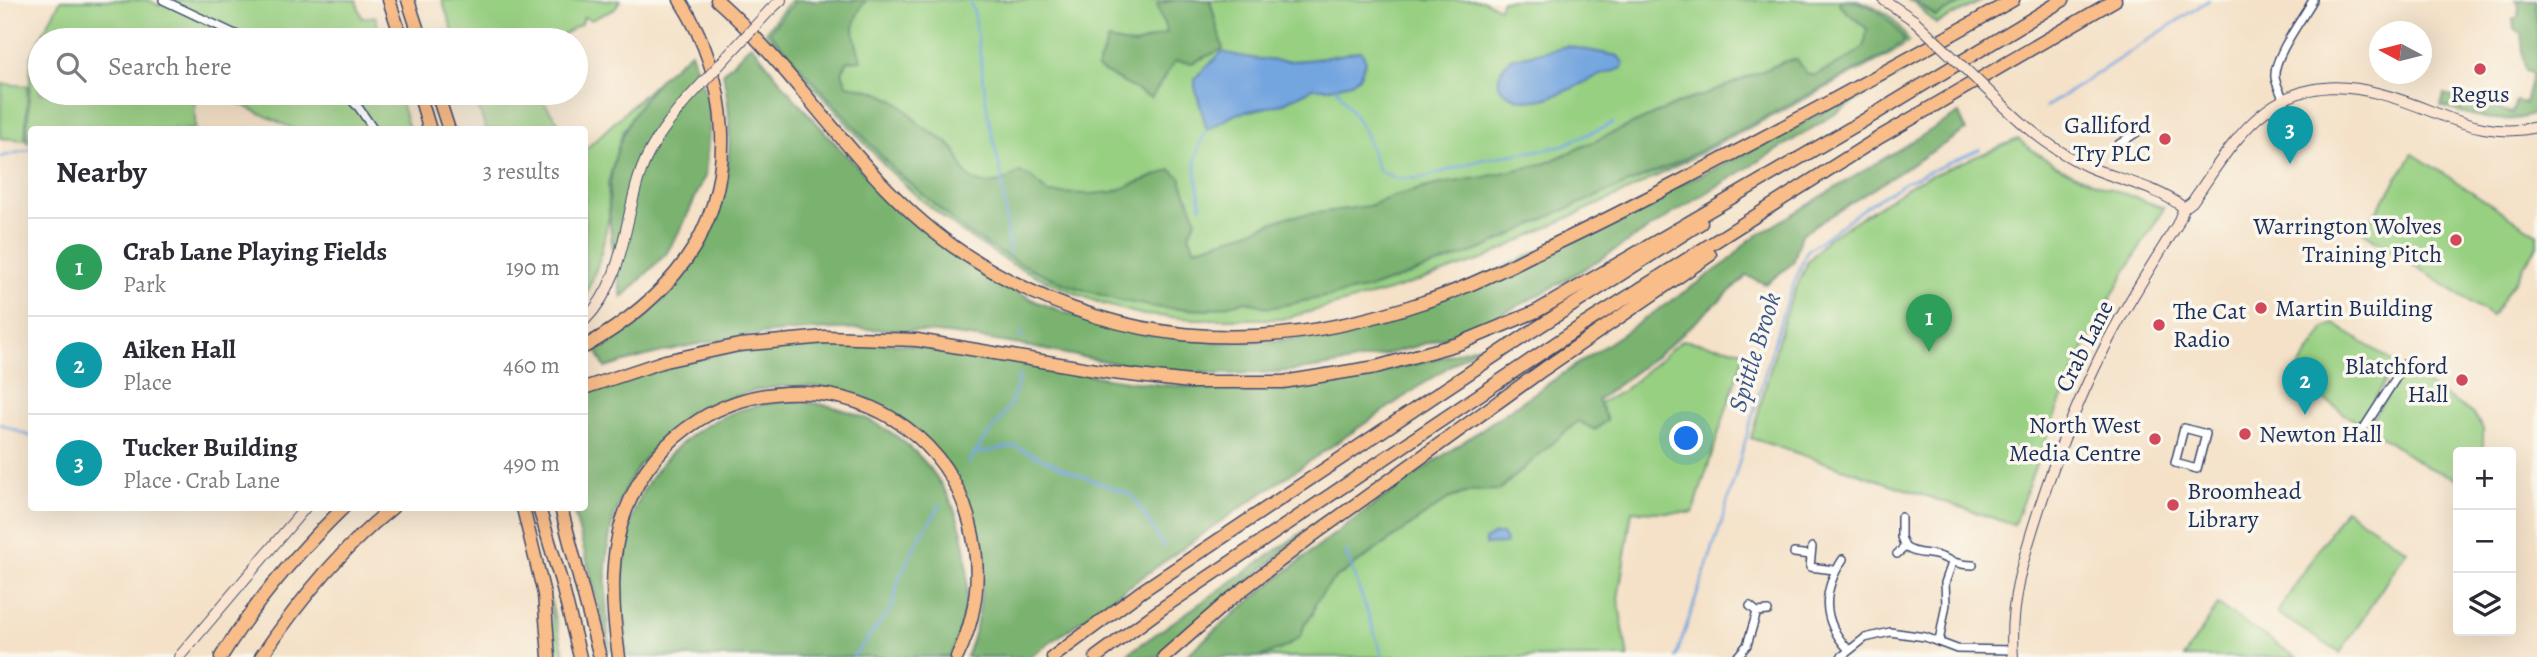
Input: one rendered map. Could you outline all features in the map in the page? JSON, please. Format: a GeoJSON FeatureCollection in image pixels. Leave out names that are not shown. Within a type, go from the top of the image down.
{"type":"FeatureCollection","features":[{"type":"Feature","properties":{"kind":"highway"},"geometry":{"type":"LineString","coordinates":[[389,0],[397,28]]}},
{"type":"Feature","properties":{"kind":"highway"},"geometry":{"type":"LineString","coordinates":[[408,0],[417,28]]}},
{"type":"Feature","properties":{"kind":"highway"},"geometry":{"type":"LineString","coordinates":[[588,344],[629,318],[653,297],[685,261],[710,209],[723,148],[721,104],[709,55],[680,0]]}},
{"type":"Feature","properties":{"kind":"highway"},"geometry":{"type":"LineString","coordinates":[[717,0],[758,40],[886,187],[960,250],[1009,280],[1052,301],[1090,315],[1128,326],[1172,334],[1234,337],[1294,334],[1352,324],[1427,302],[1469,285],[1732,155],[2014,0]]}},
{"type":"Feature","properties":{"kind":"highway"},"geometry":{"type":"LineString","coordinates":[[588,387],[665,361],[739,345],[825,337],[917,340],[1113,373],[1190,382],[1283,382],[1376,367],[1458,344],[1537,311],[1875,114],[2063,0]]}},
{"type":"Feature","properties":{"kind":"highway"},"geometry":{"type":"LineString","coordinates":[[1096,657],[1164,607],[1580,327],[1880,137],[2115,0]]}},
{"type":"Feature","properties":{"kind":"highway"},"geometry":{"type":"LineString","coordinates":[[421,105],[427,126]]}},
{"type":"Feature","properties":{"kind":"highway"},"geometry":{"type":"LineString","coordinates":[[441,105],[448,126]]}},
{"type":"Feature","properties":{"kind":"highway"},"geometry":{"type":"LineString","coordinates":[[1053,657],[1142,591],[1529,333],[1875,114]]}},
{"type":"Feature","properties":{"kind":"highway"},"geometry":{"type":"LineString","coordinates":[[1164,657],[1228,601],[1312,536],[1544,369],[1880,137]]}},
{"type":"Feature","properties":{"kind":"highway"},"geometry":{"type":"LineString","coordinates":[[620,657],[613,615],[613,579],[618,542],[625,511],[646,472],[678,435],[702,418],[729,404],[749,398],[799,391],[850,399],[886,415],[924,443],[956,487],[967,512],[978,566],[973,614],[967,637],[957,657]]}},
{"type":"Feature","properties":{"kind":"highway"},"geometry":{"type":"LineString","coordinates":[[221,657],[269,589],[305,545],[340,511]]}},
{"type":"Feature","properties":{"kind":"highway"},"geometry":{"type":"LineString","coordinates":[[261,657],[291,614],[335,563],[390,511]]}},
{"type":"Feature","properties":{"kind":"highway"},"geometry":{"type":"LineString","coordinates":[[524,511],[544,594],[550,657]]}},
{"type":"Feature","properties":{"kind":"highway"},"geometry":{"type":"LineString","coordinates":[[540,511],[580,657]]}},
{"type":"Feature","properties":{"kind":"highway"},"geometry":{"type":"LineString","coordinates":[[562,511],[600,657]]}},
{"type":"Feature","properties":{"kind":"street"},"geometry":{"type":"LineString","coordinates":[[163,0],[222,28]]}},
{"type":"Feature","properties":{"kind":"street"},"geometry":{"type":"LineString","coordinates":[[588,317],[613,280],[638,180],[653,143],[685,102],[781,0]]}},
{"type":"Feature","properties":{"kind":"street"},"geometry":{"type":"LineString","coordinates":[[1884,0],[1915,21],[2041,140],[2060,153],[2169,199],[2184,208]]}},
{"type":"Feature","properties":{"kind":"street"},"geometry":{"type":"LineString","coordinates":[[2283,99],[2276,81],[2276,69],[2313,0]]}},
{"type":"Feature","properties":{"kind":"street","name":"Crab Lane"},"geometry":{"type":"LineString","coordinates":[[2012,653],[2012,619],[2018,578],[2061,444],[2110,337],[2177,225],[2184,208],[2192,202],[2249,125],[2283,99],[2311,88],[2353,87],[2477,128],[2502,131],[2537,127]]}},
{"type":"Feature","properties":{"kind":"street"},"geometry":{"type":"LineString","coordinates":[[356,105],[371,126]]}},
{"type":"Feature","properties":{"kind":"street"},"geometry":{"type":"LineString","coordinates":[[2119,144],[2145,127]]}},
{"type":"Feature","properties":{"kind":"street"},"geometry":{"type":"LineString","coordinates":[[2362,430],[2405,364]]}},
{"type":"Feature","properties":{"kind":"street"},"geometry":{"type":"LineString","coordinates":[[2184,428],[2206,434],[2197,469],[2175,463],[2184,428]]}},
{"type":"Feature","properties":{"kind":"street"},"geometry":{"type":"LineString","coordinates":[[179,657],[302,511]]}},
{"type":"Feature","properties":{"kind":"street"},"geometry":{"type":"LineString","coordinates":[[1901,517],[1900,537],[1905,547],[1918,554],[1939,556],[1951,563],[1973,565]]}},
{"type":"Feature","properties":{"kind":"street"},"geometry":{"type":"LineString","coordinates":[[1897,554],[1905,547]]}},
{"type":"Feature","properties":{"kind":"street"},"geometry":{"type":"LineString","coordinates":[[1794,553],[1812,551],[1810,567],[1834,570]]}},
{"type":"Feature","properties":{"kind":"street"},"geometry":{"type":"LineString","coordinates":[[1843,559],[1834,570],[1829,591],[1829,619],[1833,631],[1848,649]]}},
{"type":"Feature","properties":{"kind":"street"},"geometry":{"type":"LineString","coordinates":[[1939,642],[1946,604],[1945,583],[1951,563]]}},
{"type":"Feature","properties":{"kind":"street"},"geometry":{"type":"LineString","coordinates":[[1737,657],[1746,645],[1754,609],[1768,611]]}},
{"type":"Feature","properties":{"kind":"street"},"geometry":{"type":"LineString","coordinates":[[1841,657],[1865,638],[1881,633],[1912,634],[1957,649],[2012,653]]}},
{"type":"Feature","properties":{"kind":"green space"},"geometry":{"type":"Polygon","coordinates":[[[61,0],[149,0],[159,6],[162,0],[356,0],[362,18],[375,16],[378,28],[46,28],[61,0]]]}},
{"type":"Feature","properties":{"kind":"green space"},"geometry":{"type":"Polygon","coordinates":[[[442,0],[620,0],[615,9],[591,20],[584,17],[582,23],[574,28],[452,28],[442,0]]]}},
{"type":"Feature","properties":{"kind":"green space"},"geometry":{"type":"Polygon","coordinates":[[[791,0],[1482,0],[1499,8],[1502,0],[1857,0],[1888,15],[1909,42],[1891,54],[1632,189],[1484,259],[1389,291],[1282,319],[1195,319],[1144,315],[1106,305],[1012,264],[963,233],[887,168],[765,32],[791,0]]]}},
{"type":"Feature","properties":{"kind":"green space"},"geometry":{"type":"Polygon","coordinates":[[[796,0],[866,0],[857,15],[854,29],[861,60],[848,61],[842,72],[847,85],[879,93],[900,105],[920,124],[953,148],[966,173],[973,180],[985,184],[997,183],[1019,172],[1031,177],[1048,193],[1091,194],[1113,192],[1171,170],[1180,177],[1196,219],[1189,235],[1195,249],[1287,217],[1369,206],[1435,185],[1546,163],[1681,102],[1705,95],[1786,61],[1797,59],[1806,73],[1813,76],[1843,62],[1864,47],[1867,29],[1839,5],[1840,0],[1861,3],[1878,11],[1893,24],[1905,41],[1885,55],[1670,166],[1557,213],[1485,248],[1371,288],[1269,308],[1246,301],[1207,310],[1161,308],[1117,300],[1065,284],[1015,261],[968,233],[893,169],[769,32],[796,0]]]}},
{"type":"Feature","properties":{"kind":"green space"},"geometry":{"type":"Polygon","coordinates":[[[1176,0],[1210,0],[1223,49],[1192,63],[1175,61],[1151,98],[1097,68],[1108,40],[1134,45],[1167,33],[1157,4],[1176,0]]]}},
{"type":"Feature","properties":{"kind":"green space"},"geometry":{"type":"Polygon","coordinates":[[[1907,0],[1984,0],[1936,24],[1915,3],[1907,0]]]}},
{"type":"Feature","properties":{"kind":"green space"},"geometry":{"type":"Polygon","coordinates":[[[1914,0],[1967,0],[1936,17],[1914,0]]]}},
{"type":"Feature","properties":{"kind":"green space"},"geometry":{"type":"Polygon","coordinates":[[[2515,0],[2537,0],[2537,113],[2501,120],[2441,106],[2444,94],[2512,113],[2516,101],[2525,103],[2533,73],[2525,71],[2521,33],[2514,29],[2513,19],[2518,18],[2519,5],[2515,0]]]}},
{"type":"Feature","properties":{"kind":"green space"},"geometry":{"type":"Polygon","coordinates":[[[751,44],[795,99],[842,151],[889,198],[965,264],[1037,302],[1088,321],[1140,334],[1221,342],[1273,341],[1325,334],[1402,315],[1741,156],[1932,54],[1530,300],[1443,338],[1380,356],[1282,372],[1216,374],[1129,365],[936,333],[840,329],[745,336],[698,344],[605,368],[596,350],[632,326],[663,299],[688,268],[708,234],[721,197],[728,157],[729,116],[723,73],[751,44]]]}},
{"type":"Feature","properties":{"kind":"green space"},"geometry":{"type":"Polygon","coordinates":[[[691,52],[711,111],[705,176],[682,227],[666,254],[622,298],[611,238],[609,210],[615,158],[624,132],[639,107],[663,76],[691,52]]]}},
{"type":"Feature","properties":{"kind":"green space"},"geometry":{"type":"Polygon","coordinates":[[[659,80],[623,131],[608,183],[609,216],[599,261],[588,289],[588,147],[659,80]]]}},
{"type":"Feature","properties":{"kind":"green space"},"geometry":{"type":"Polygon","coordinates":[[[2,84],[28,86],[25,140],[0,138],[2,84]]]}},
{"type":"Feature","properties":{"kind":"green space"},"geometry":{"type":"Polygon","coordinates":[[[29,105],[195,105],[195,126],[28,126],[27,143],[29,105]]]}},
{"type":"Feature","properties":{"kind":"green space"},"geometry":{"type":"Polygon","coordinates":[[[242,105],[402,105],[408,126],[288,126],[242,105]]]}},
{"type":"Feature","properties":{"kind":"green space"},"geometry":{"type":"Polygon","coordinates":[[[477,105],[546,105],[561,126],[485,126],[477,105]]]}},
{"type":"Feature","properties":{"kind":"green space"},"geometry":{"type":"Polygon","coordinates":[[[1959,113],[1966,130],[1802,234],[1793,263],[1766,284],[1747,276],[1664,350],[1598,400],[1607,420],[1595,430],[1578,421],[1499,490],[1471,491],[1448,499],[1332,581],[1316,602],[1301,636],[1286,647],[1260,657],[1185,657],[1314,549],[1451,450],[1729,261],[1748,241],[1959,113]]]}},
{"type":"Feature","properties":{"kind":"green space"},"geometry":{"type":"Polygon","coordinates":[[[2018,139],[2034,152],[2069,172],[2164,208],[2114,292],[2074,370],[2014,525],[1751,438],[1787,309],[1807,263],[1826,240],[1918,181],[2018,139]]]}},
{"type":"Feature","properties":{"kind":"green space","name":"Warrington Wolves Training Pitch"},"geometry":{"type":"Polygon","coordinates":[[[2413,154],[2537,234],[2537,246],[2492,316],[2363,232],[2413,154]]]}},
{"type":"Feature","properties":{"kind":"green space"},"geometry":{"type":"Polygon","coordinates":[[[2334,324],[2397,364],[2358,423],[2296,379],[2298,369],[2322,332],[2334,324]]]}},
{"type":"Feature","properties":{"kind":"green space"},"geometry":{"type":"Polygon","coordinates":[[[1682,340],[1745,351],[1693,513],[1632,511],[1618,599],[1628,657],[1229,657],[1317,581],[1568,419],[1623,391],[1682,340]]]}},
{"type":"Feature","properties":{"kind":"green space"},"geometry":{"type":"Polygon","coordinates":[[[843,341],[903,344],[1136,382],[1244,387],[1363,375],[1440,358],[1479,346],[1214,526],[1030,657],[966,657],[976,626],[982,580],[979,548],[971,513],[956,480],[901,421],[874,403],[836,390],[796,386],[756,391],[717,404],[682,424],[652,450],[628,483],[613,521],[607,554],[606,603],[611,653],[574,511],[588,511],[588,391],[660,367],[752,348],[843,341]]]}},
{"type":"Feature","properties":{"kind":"green space"},"geometry":{"type":"Polygon","coordinates":[[[2404,369],[2473,414],[2483,429],[2483,447],[2453,447],[2453,477],[2425,466],[2367,427],[2404,369]]]}},
{"type":"Feature","properties":{"kind":"green space"},"geometry":{"type":"Polygon","coordinates":[[[792,401],[840,409],[881,426],[916,452],[942,486],[959,524],[967,566],[964,611],[950,657],[628,657],[622,604],[624,551],[631,519],[660,466],[680,444],[704,427],[731,414],[760,405],[792,401]]]}},
{"type":"Feature","properties":{"kind":"green space"},"geometry":{"type":"Polygon","coordinates":[[[2345,509],[2407,550],[2340,653],[2277,613],[2345,509]]]}},
{"type":"Feature","properties":{"kind":"green space"},"geometry":{"type":"Polygon","coordinates":[[[1330,513],[1157,657],[1123,657],[1330,513]]]}},
{"type":"Feature","properties":{"kind":"green space"},"geometry":{"type":"Polygon","coordinates":[[[550,599],[565,657],[555,657],[550,599]]]}},
{"type":"Feature","properties":{"kind":"green space"},"geometry":{"type":"Polygon","coordinates":[[[2218,605],[2296,657],[2184,657],[2218,605]]]}},
{"type":"Feature","properties":{"kind":"water"},"geometry":{"type":"Polygon","coordinates":[[[1567,46],[1618,56],[1623,62],[1622,68],[1543,99],[1520,99],[1501,89],[1500,73],[1510,59],[1567,46]]]}},
{"type":"Feature","properties":{"kind":"water"},"geometry":{"type":"Polygon","coordinates":[[[1222,52],[1258,59],[1290,61],[1362,52],[1366,61],[1359,77],[1351,83],[1330,88],[1313,88],[1282,104],[1236,114],[1207,130],[1195,78],[1222,52]]]}},
{"type":"Feature","properties":{"kind":"water"},"geometry":{"type":"Polygon","coordinates":[[[1494,534],[1502,534],[1505,544],[1486,545],[1485,540],[1494,534]]]}},
{"type":"Feature","properties":{"kind":"waterway"},"geometry":{"type":"LineString","coordinates":[[968,0],[974,11],[988,115],[1002,179],[1009,254]]}},
{"type":"Feature","properties":{"kind":"waterway","name":"Spittle Brook"},"geometry":{"type":"LineString","coordinates":[[2046,107],[2209,0]]}},
{"type":"Feature","properties":{"kind":"waterway"},"geometry":{"type":"LineString","coordinates":[[1336,87],[1365,132],[1378,170],[1397,179],[1422,178],[1484,159],[1559,147],[1613,123]]}},
{"type":"Feature","properties":{"kind":"waterway"},"geometry":{"type":"LineString","coordinates":[[1201,207],[1196,159],[1207,130]]}},
{"type":"Feature","properties":{"kind":"waterway","name":"Spittle Brook"},"geometry":{"type":"LineString","coordinates":[[1676,657],[1721,524],[1784,308],[1807,251],[1868,205],[1908,181],[1980,149]]}},
{"type":"Feature","properties":{"kind":"waterway"},"geometry":{"type":"LineString","coordinates":[[0,157],[28,150]]}},
{"type":"Feature","properties":{"kind":"waterway"},"geometry":{"type":"LineString","coordinates":[[1021,332],[1022,338]]}},
{"type":"Feature","properties":{"kind":"waterway"},"geometry":{"type":"LineString","coordinates":[[968,464],[1011,403],[1019,375]]}},
{"type":"Feature","properties":{"kind":"waterway"},"geometry":{"type":"LineString","coordinates":[[0,424],[28,435]]}},
{"type":"Feature","properties":{"kind":"waterway"},"geometry":{"type":"LineString","coordinates":[[973,454],[1015,446],[1074,473],[1132,495],[1164,547]]}},
{"type":"Feature","properties":{"kind":"waterway"},"geometry":{"type":"LineString","coordinates":[[853,657],[893,606],[898,580],[917,542],[941,504]]}},
{"type":"Feature","properties":{"kind":"waterway"},"geometry":{"type":"LineString","coordinates":[[1346,552],[1383,657]]}},
{"type":"Feature","properties":{"kind":"place","name":"Regus"},"geometry":{"type":"Point","coordinates":[2480,69]}},
{"type":"Feature","properties":{"kind":"place","name":"Galliford Try PLC"},"geometry":{"type":"Point","coordinates":[2165,139]}},
{"type":"Feature","properties":{"kind":"place","name":"Tucker Building"},"geometry":{"type":"Point","coordinates":[2290,164]}},
{"type":"Feature","properties":{"kind":"place","name":"Warrington Wolves Training Pitch"},"geometry":{"type":"Point","coordinates":[2456,240]}},
{"type":"Feature","properties":{"kind":"place","name":"Martin Building"},"geometry":{"type":"Point","coordinates":[2261,308]}},
{"type":"Feature","properties":{"kind":"place","name":"The Cat Radio"},"geometry":{"type":"Point","coordinates":[2159,325]}},
{"type":"Feature","properties":{"kind":"place","name":"Crab Lane Playing Fields"},"geometry":{"type":"Point","coordinates":[1929,352]}},
{"type":"Feature","properties":{"kind":"place","name":"Blatchford Hall"},"geometry":{"type":"Point","coordinates":[2462,380]}},
{"type":"Feature","properties":{"kind":"place","name":"Aiken Hall"},"geometry":{"type":"Point","coordinates":[2305,415]}},
{"type":"Feature","properties":{"kind":"place","name":"Newton Hall"},"geometry":{"type":"Point","coordinates":[2245,434]}},
{"type":"Feature","properties":{"kind":"place","name":"North West Media Centre"},"geometry":{"type":"Point","coordinates":[2155,439]}},
{"type":"Feature","properties":{"kind":"place","name":"Broomhead Library"},"geometry":{"type":"Point","coordinates":[2173,505]}}]}
